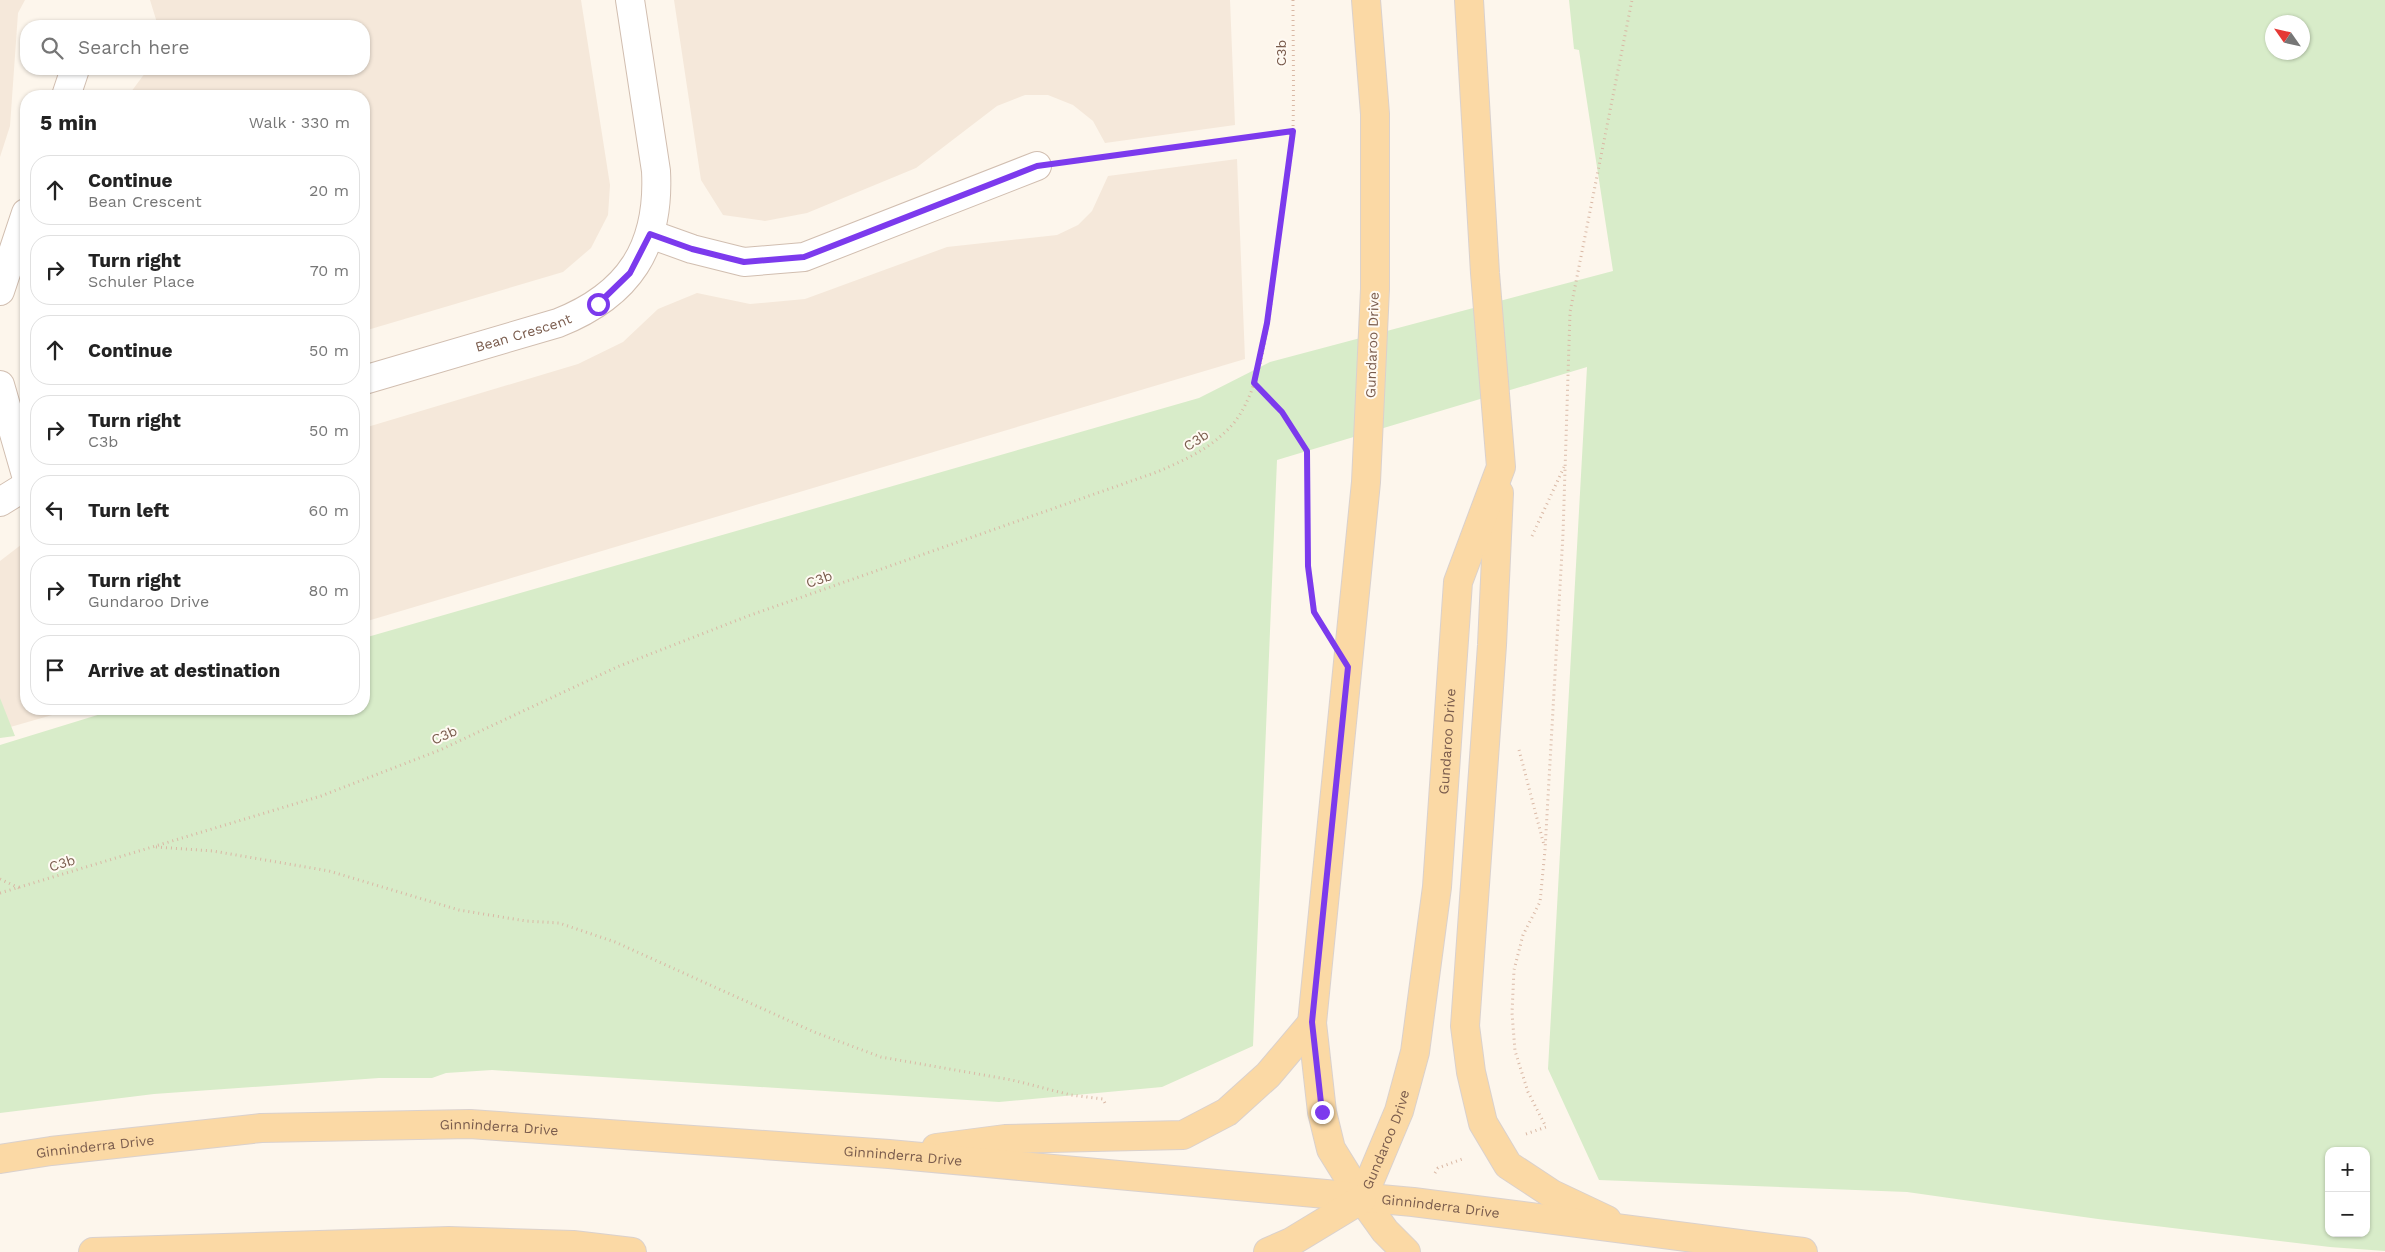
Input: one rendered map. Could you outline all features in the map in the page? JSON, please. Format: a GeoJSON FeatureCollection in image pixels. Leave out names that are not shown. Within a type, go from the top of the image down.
{"type":"FeatureCollection","features":[{"type":"Feature","properties":{"kind":"main road","name":"Gundaroo Drive"},"geometry":{"type":"LineString","coordinates":[[1362,1198],[1331,1149],[1322,1112],[1312,1022],[1366,482],[1375,289],[1375,114],[1366,0]]}},
{"type":"Feature","properties":{"kind":"main road","name":"Gundaroo Drive"},"geometry":{"type":"LineString","coordinates":[[1362,1198],[1399,1111],[1415,1052],[1437,887],[1458,582],[1501,467],[1485,273],[1468,0]]}},
{"type":"Feature","properties":{"kind":"main road"},"geometry":{"type":"LineString","coordinates":[[1501,467],[1492,645],[1465,1026],[1471,1072],[1483,1123],[1508,1165],[1552,1194],[1631,1231]]}},
{"type":"Feature","properties":{"kind":"main road"},"geometry":{"type":"LineString","coordinates":[[889,1154],[1005,1139],[1182,1135],[1227,1112],[1268,1075],[1312,1022]]}},
{"type":"Feature","properties":{"kind":"main road","name":"Ginninderra Drive"},"geometry":{"type":"LineString","coordinates":[[0,1159],[51,1151],[260,1128],[470,1124],[889,1154],[1413,1202],[1803,1252]]}},
{"type":"Feature","properties":{"kind":"main road"},"geometry":{"type":"LineString","coordinates":[[1268,1252],[1292,1242],[1362,1198],[1385,1231],[1406,1252]]}},
{"type":"Feature","properties":{"kind":"main road"},"geometry":{"type":"LineString","coordinates":[[93,1252],[449,1241],[573,1245],[632,1252]]}},
{"type":"Feature","properties":{"kind":"street","name":"Bean Crescent"},"geometry":{"type":"LineString","coordinates":[[370,378],[558,323],[579,315],[598,304],[630,273],[650,234],[655,214],[656,171],[630,0]]}},
{"type":"Feature","properties":{"kind":"street"},"geometry":{"type":"LineString","coordinates":[[68,90],[73,75]]}},
{"type":"Feature","properties":{"kind":"street"},"geometry":{"type":"LineString","coordinates":[[650,234],[692,249],[744,262],[804,257],[1037,166]]}},
{"type":"Feature","properties":{"kind":"street"},"geometry":{"type":"LineString","coordinates":[[0,291],[20,231]]}},
{"type":"Feature","properties":{"kind":"street"},"geometry":{"type":"LineString","coordinates":[[0,385],[20,454]]}},
{"type":"Feature","properties":{"kind":"street"},"geometry":{"type":"LineString","coordinates":[[0,502],[20,490]]}},
{"type":"Feature","properties":{"kind":"path","name":"C3b"},"geometry":{"type":"LineString","coordinates":[[0,893],[321,796],[440,750],[617,667],[748,616],[1156,472],[1187,459],[1213,444],[1234,423],[1247,402],[1254,383],[1267,323],[1293,131],[1293,0]]}},
{"type":"Feature","properties":{"kind":"path"},"geometry":{"type":"LineString","coordinates":[[1546,1127],[1528,1092],[1515,1051],[1512,1014],[1514,970],[1523,936],[1540,902],[1545,850],[1563,534],[1570,312],[1632,0]]}},
{"type":"Feature","properties":{"kind":"path"},"geometry":{"type":"LineString","coordinates":[[1037,166],[1293,131]]}},
{"type":"Feature","properties":{"kind":"path"},"geometry":{"type":"LineString","coordinates":[[1254,383],[1282,412],[1307,451],[1308,566],[1314,612],[1348,667]]}},
{"type":"Feature","properties":{"kind":"path"},"geometry":{"type":"LineString","coordinates":[[153,847],[213,851],[329,871],[459,910],[526,921],[559,924],[615,942],[814,1032],[881,1057],[1012,1080],[1071,1094],[1103,1099],[1117,1136]]}},
{"type":"Feature","properties":{"kind":"path"},"geometry":{"type":"LineString","coordinates":[[0,879],[19,888]]}},
{"type":"Feature","properties":{"kind":"shaded area"},"geometry":{"type":"Polygon","coordinates":[[[0,0],[25,0],[18,13],[10,126],[0,157],[0,0]]]}},
{"type":"Feature","properties":{"kind":"shaded area"},"geometry":{"type":"Polygon","coordinates":[[[150,0],[581,0],[610,185],[608,215],[591,248],[563,272],[370,329],[370,90],[132,90],[144,75],[370,75],[370,20],[156,20],[150,0]]]}},
{"type":"Feature","properties":{"kind":"shaded area"},"geometry":{"type":"Polygon","coordinates":[[[674,0],[1230,0],[1235,125],[1105,143],[1093,121],[1073,105],[1048,95],[1025,95],[997,106],[916,168],[807,213],[765,221],[723,215],[701,180],[674,0]]]}},
{"type":"Feature","properties":{"kind":"shaded area"},"geometry":{"type":"Polygon","coordinates":[[[1237,159],[1245,359],[370,620],[370,426],[578,364],[623,342],[658,309],[697,293],[750,304],[805,299],[947,247],[1057,235],[1078,225],[1092,211],[1108,176],[1237,159]]]}},
{"type":"Feature","properties":{"kind":"shaded area"},"geometry":{"type":"Polygon","coordinates":[[[20,546],[20,715],[52,715],[0,730],[0,561],[20,546]]]}},
{"type":"Feature","properties":{"kind":"green space"},"geometry":{"type":"Polygon","coordinates":[[[1569,0],[2385,0],[2385,1251],[2330,1247],[2098,1219],[1907,1192],[1599,1180],[1548,1069],[1587,367],[1277,460],[1253,1046],[1162,1087],[999,1102],[492,1070],[446,1073],[432,1078],[379,1078],[154,1094],[0,1113],[0,745],[98,715],[370,715],[370,636],[1199,398],[1270,362],[1613,271],[1579,50],[1574,49],[1569,0]]]}},
{"type":"Feature","properties":{"kind":"green space"},"geometry":{"type":"Polygon","coordinates":[[[0,698],[15,736],[0,738],[0,698]]]}},
{"type":"Feature","properties":{"kind":"route"},"geometry":{"type":"LineString","coordinates":[[598,304],[615,290],[630,273],[650,234],[692,249],[744,262],[804,257],[1037,166],[1293,131],[1267,323],[1254,383],[1282,412],[1307,451],[1308,566],[1314,612],[1348,667],[1312,1022],[1322,1112]]}}]}
